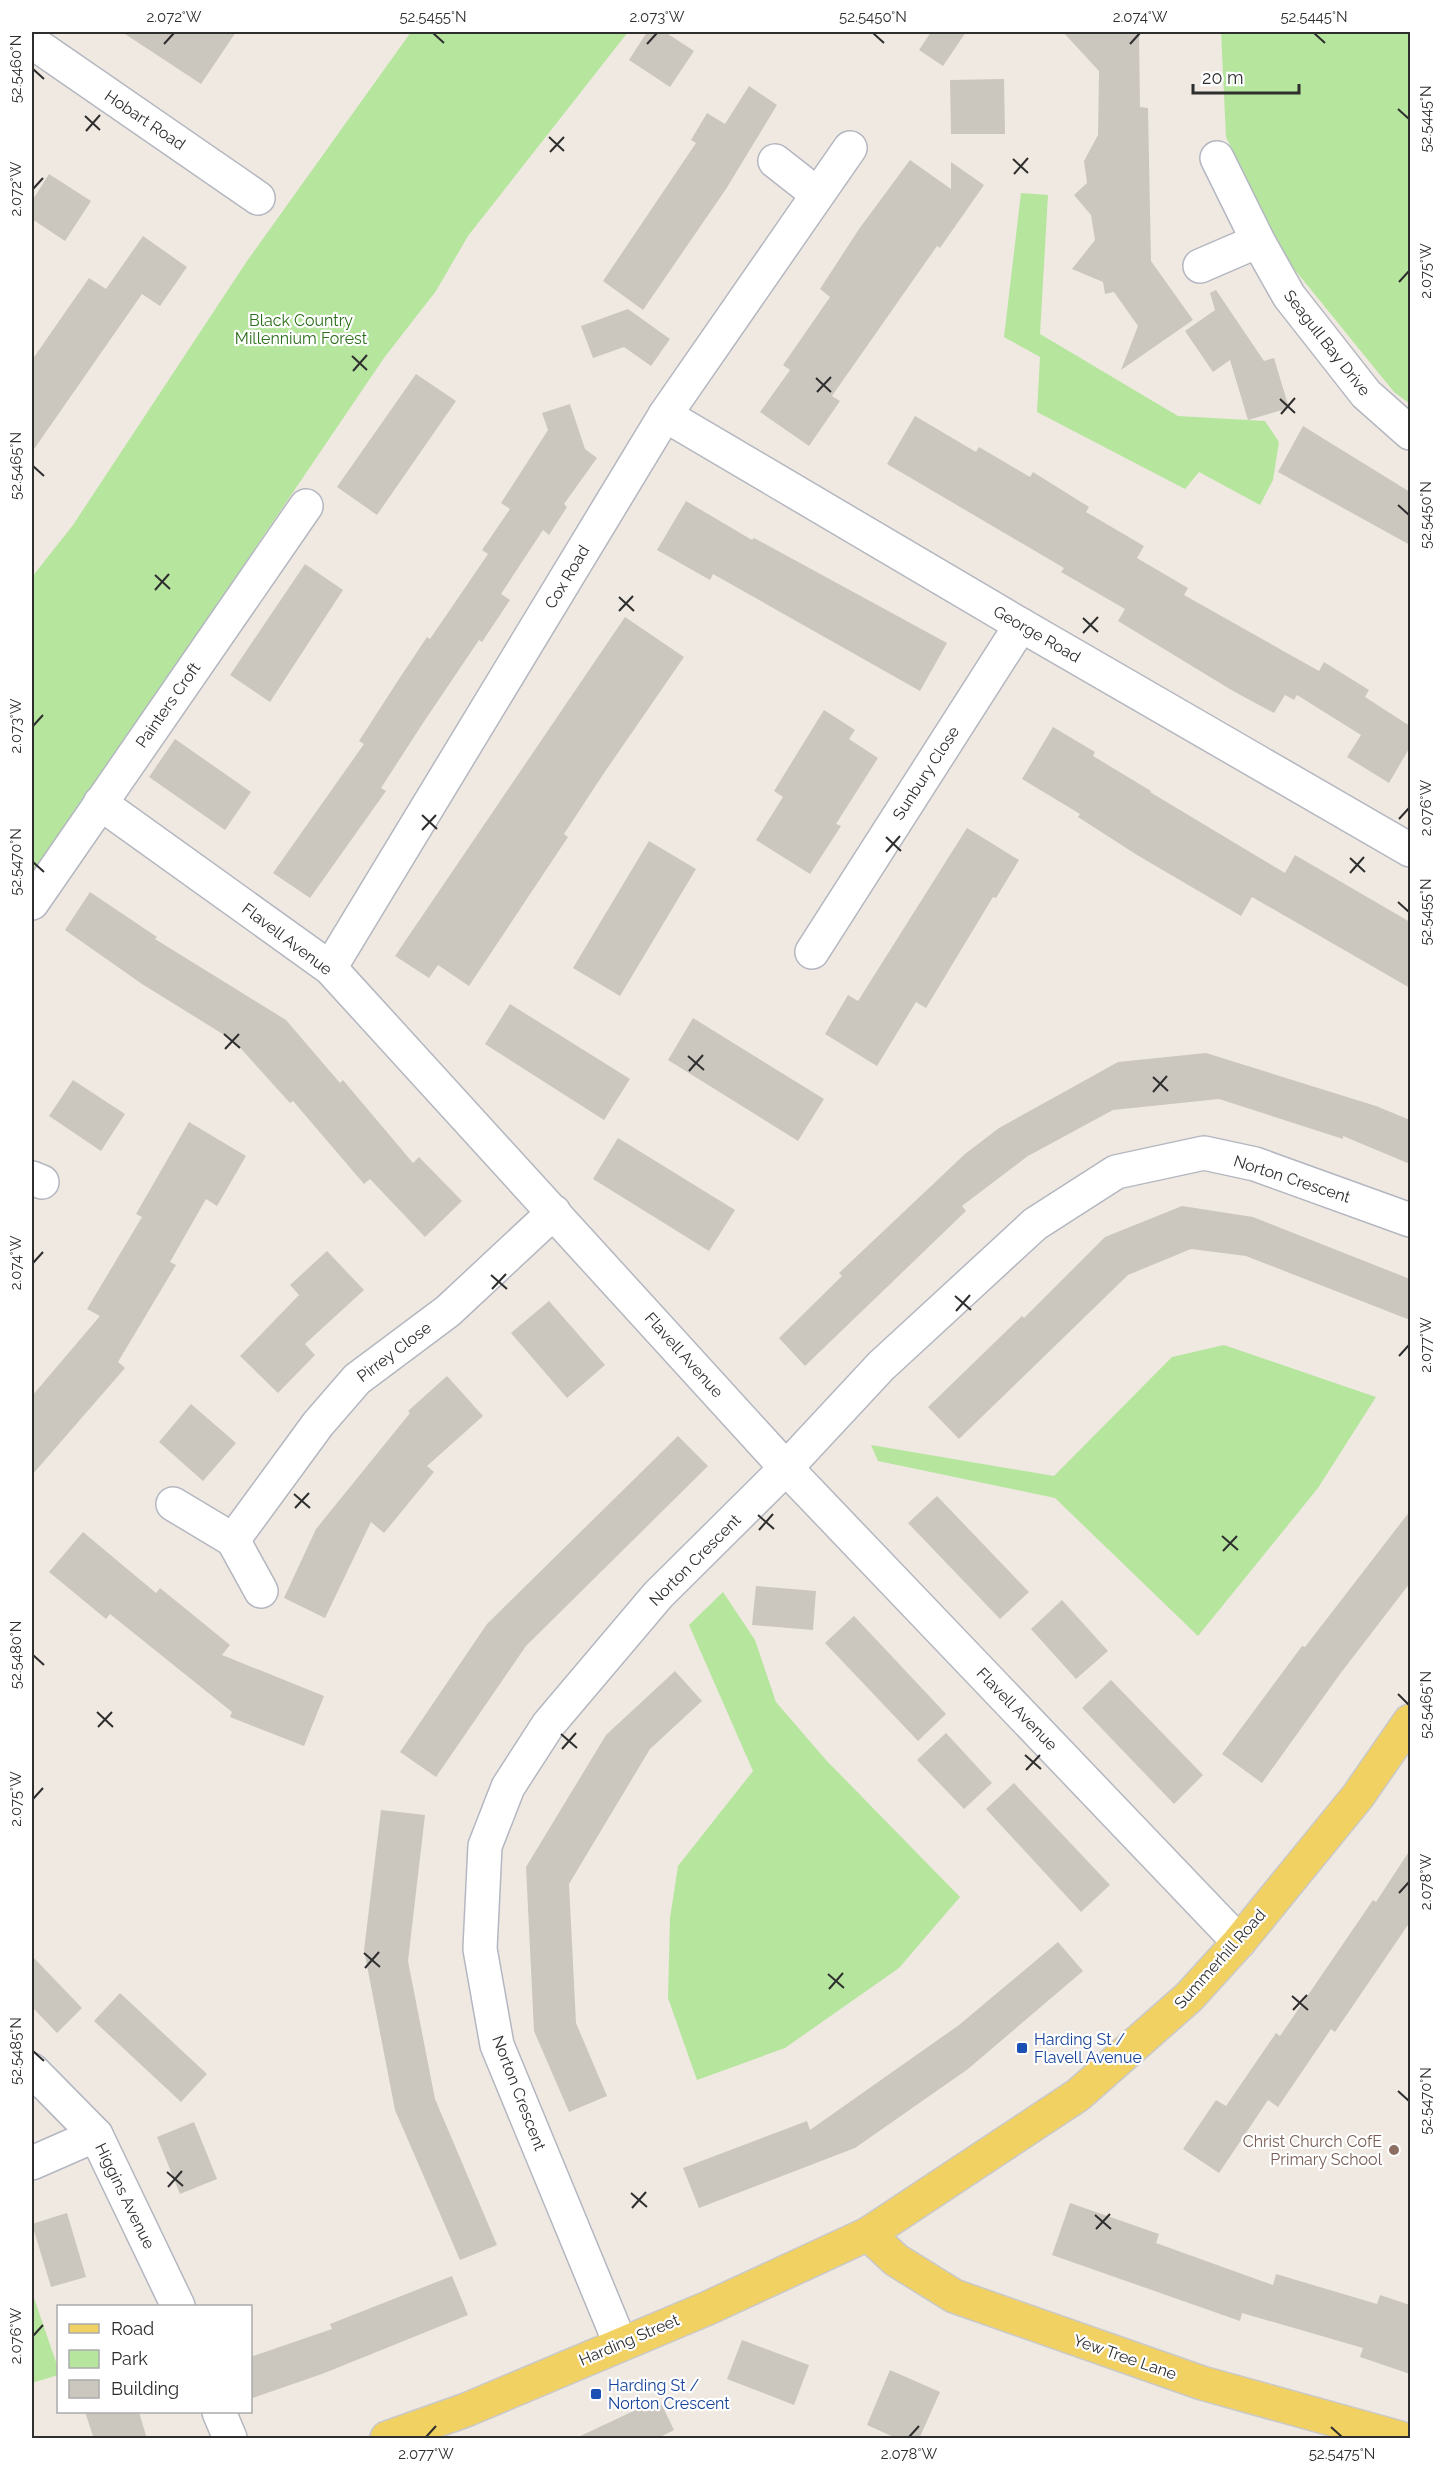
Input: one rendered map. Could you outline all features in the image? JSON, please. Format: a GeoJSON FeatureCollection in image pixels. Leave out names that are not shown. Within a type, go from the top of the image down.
{"type":"FeatureCollection","features":[{"type":"Feature","properties":{"kind":"main road","name":"Summerhill Road"},"geometry":{"type":"LineString","coordinates":[[868,2234],[1078,2095],[1189,1997],[1239,1942],[1358,1796],[1410,1721]]}},
{"type":"Feature","properties":{"kind":"main road","name":"Harding Street"},"geometry":{"type":"LineString","coordinates":[[387,2439],[466,2410],[620,2343],[708,2308],[868,2234]]}},
{"type":"Feature","properties":{"kind":"main road","name":"Yew Tree Lane"},"geometry":{"type":"LineString","coordinates":[[868,2234],[897,2260],[954,2296],[1202,2383],[1400,2439]]}},
{"type":"Feature","properties":{"kind":"street","name":"Hobart Road"},"geometry":{"type":"LineString","coordinates":[[32,42],[258,198]]}},
{"type":"Feature","properties":{"kind":"street","name":"Cox Road"},"geometry":{"type":"LineString","coordinates":[[330,968],[665,415],[850,148]]}},
{"type":"Feature","properties":{"kind":"street","name":"Seagull Bay Drive"},"geometry":{"type":"LineString","coordinates":[[1217,158],[1258,241],[1289,296],[1359,386],[1410,433]]}},
{"type":"Feature","properties":{"kind":"street"},"geometry":{"type":"LineString","coordinates":[[775,161],[817,194]]}},
{"type":"Feature","properties":{"kind":"street"},"geometry":{"type":"LineString","coordinates":[[1200,266],[1258,241]]}},
{"type":"Feature","properties":{"kind":"street","name":"George Road"},"geometry":{"type":"LineString","coordinates":[[665,415],[1021,625],[1410,850]]}},
{"type":"Feature","properties":{"kind":"street","name":"Painters Croft"},"geometry":{"type":"LineString","coordinates":[[32,903],[306,506]]}},
{"type":"Feature","properties":{"kind":"street","name":"Sunbury Close"},"geometry":{"type":"LineString","coordinates":[[812,952],[1021,625]]}},
{"type":"Feature","properties":{"kind":"street","name":"Flavell Avenue"},"geometry":{"type":"LineString","coordinates":[[100,803],[330,968],[786,1468],[1239,1942]]}},
{"type":"Feature","properties":{"kind":"street","name":"Norton Crescent"},"geometry":{"type":"LineString","coordinates":[[620,2343],[498,2045],[480,1949],[485,1846],[508,1787],[548,1725],[658,1596],[786,1468],[881,1366],[1035,1224],[1116,1172],[1204,1153],[1255,1164],[1410,1220]]}},
{"type":"Feature","properties":{"kind":"street","name":"Pirrey Close"},"geometry":{"type":"LineString","coordinates":[[233,1540],[318,1425],[357,1379],[448,1311],[554,1212]]}},
{"type":"Feature","properties":{"kind":"street"},"geometry":{"type":"LineString","coordinates":[[173,1504],[233,1540],[261,1591]]}},
{"type":"Feature","properties":{"kind":"street","name":"Higgins Avenue"},"geometry":{"type":"LineString","coordinates":[[32,2070],[96,2135],[177,2305]]}},
{"type":"Feature","properties":{"kind":"street"},"geometry":{"type":"LineString","coordinates":[[32,2163],[96,2135]]}},
{"type":"Feature","properties":{"kind":"street"},"geometry":{"type":"LineString","coordinates":[[219,2413],[230,2439]]}},
{"type":"Feature","properties":{"kind":"green space","name":"Black Country Millennium Forest"},"geometry":{"type":"Polygon","coordinates":[[[411,32],[628,32],[468,236],[436,291],[384,358],[32,877],[32,577],[73,525],[247,261],[411,32]]]}},
{"type":"Feature","properties":{"kind":"green space"},"geometry":{"type":"Polygon","coordinates":[[[1221,32],[1410,32],[1410,404],[1394,392],[1286,259],[1226,137],[1221,32]]]}},
{"type":"Feature","properties":{"kind":"green space"},"geometry":{"type":"Polygon","coordinates":[[[1021,193],[1048,195],[1040,334],[1178,416],[1265,421],[1279,442],[1273,480],[1260,505],[1199,472],[1185,489],[1037,412],[1040,357],[1004,337],[1021,193]]]}},
{"type":"Feature","properties":{"kind":"green space"},"geometry":{"type":"Polygon","coordinates":[[[1224,1345],[1376,1397],[1318,1488],[1198,1636],[1055,1498],[878,1461],[871,1445],[1054,1476],[1172,1357],[1224,1345]]]}},
{"type":"Feature","properties":{"kind":"green space"},"geometry":{"type":"Polygon","coordinates":[[[723,1592],[755,1640],[776,1702],[826,1760],[960,1897],[899,1968],[785,2048],[697,2080],[668,1998],[670,1918],[678,1866],[753,1771],[689,1625],[723,1592]]]}},
{"type":"Feature","properties":{"kind":"green space"},"geometry":{"type":"Polygon","coordinates":[[[32,2292],[57,2365],[57,2375],[32,2383],[32,2292]]]}},
{"type":"Feature","properties":{"kind":"building"},"geometry":{"type":"Polygon","coordinates":[[[122,32],[236,32],[201,84],[122,32]]]}},
{"type":"Feature","properties":{"kind":"building"},"geometry":{"type":"Polygon","coordinates":[[[647,32],[665,32],[694,51],[670,87],[629,60],[647,32]]]}},
{"type":"Feature","properties":{"kind":"building"},"geometry":{"type":"Polygon","coordinates":[[[931,32],[966,32],[943,66],[919,50],[931,32]]]}},
{"type":"Feature","properties":{"kind":"building"},"geometry":{"type":"Polygon","coordinates":[[[1063,32],[1139,32],[1140,107],[1148,108],[1151,261],[1193,320],[1121,370],[1138,326],[1114,292],[1105,294],[1103,282],[1072,269],[1095,240],[1091,215],[1074,195],[1087,183],[1084,161],[1098,135],[1099,71],[1063,32]]]}},
{"type":"Feature","properties":{"kind":"building"},"geometry":{"type":"Polygon","coordinates":[[[1004,79],[1005,134],[951,134],[950,80],[1004,79]]]}},
{"type":"Feature","properties":{"kind":"building"},"geometry":{"type":"Polygon","coordinates":[[[749,86],[777,105],[726,189],[643,310],[603,281],[696,143],[691,140],[707,113],[725,124],[749,86]]]}},
{"type":"Feature","properties":{"kind":"building"},"geometry":{"type":"Polygon","coordinates":[[[910,160],[951,189],[951,162],[984,185],[940,248],[937,246],[832,396],[840,401],[809,446],[760,412],[790,370],[783,365],[830,297],[820,289],[859,229],[910,160]]]}},
{"type":"Feature","properties":{"kind":"building"},"geometry":{"type":"Polygon","coordinates":[[[49,174],[91,201],[65,241],[32,219],[32,201],[49,174]]]}},
{"type":"Feature","properties":{"kind":"building"},"geometry":{"type":"Polygon","coordinates":[[[143,236],[187,267],[160,306],[142,294],[32,452],[32,360],[89,278],[106,289],[143,236]]]}},
{"type":"Feature","properties":{"kind":"building"},"geometry":{"type":"Polygon","coordinates":[[[1216,290],[1264,361],[1274,358],[1289,408],[1248,420],[1230,360],[1213,372],[1185,331],[1215,310],[1210,293],[1216,290]]]}},
{"type":"Feature","properties":{"kind":"building"},"geometry":{"type":"Polygon","coordinates":[[[628,309],[670,339],[651,366],[624,347],[593,358],[581,326],[628,309]]]}},
{"type":"Feature","properties":{"kind":"building"},"geometry":{"type":"Polygon","coordinates":[[[416,374],[456,401],[377,515],[337,487],[416,374]]]}},
{"type":"Feature","properties":{"kind":"building"},"geometry":{"type":"Polygon","coordinates":[[[570,404],[585,449],[597,458],[564,504],[567,507],[549,535],[543,530],[501,594],[510,600],[482,642],[479,640],[423,723],[381,788],[386,791],[310,898],[273,873],[364,744],[359,741],[427,637],[430,639],[488,554],[482,550],[510,509],[501,503],[548,430],[542,413],[570,404]]]}},
{"type":"Feature","properties":{"kind":"building"},"geometry":{"type":"Polygon","coordinates":[[[915,416],[976,452],[979,447],[1030,477],[1033,472],[1089,507],[1086,512],[1144,546],[1137,558],[1188,588],[1184,595],[1319,671],[1324,662],[1369,690],[1365,697],[1410,726],[1410,747],[1389,783],[1347,757],[1361,735],[1297,695],[1294,700],[1285,695],[1274,713],[1233,691],[1118,621],[1125,609],[1061,572],[1064,568],[887,464],[915,416]]]}},
{"type":"Feature","properties":{"kind":"building"},"geometry":{"type":"Polygon","coordinates":[[[1303,426],[1410,492],[1410,545],[1278,472],[1303,426]]]}},
{"type":"Feature","properties":{"kind":"building"},"geometry":{"type":"Polygon","coordinates":[[[686,501],[752,540],[754,538],[947,643],[920,691],[713,574],[710,580],[657,550],[686,501]]]}},
{"type":"Feature","properties":{"kind":"building"},"geometry":{"type":"Polygon","coordinates":[[[305,564],[343,590],[270,702],[230,675],[305,564]]]}},
{"type":"Feature","properties":{"kind":"building"},"geometry":{"type":"Polygon","coordinates":[[[625,617],[684,657],[564,834],[568,837],[469,986],[438,965],[429,978],[395,956],[625,617]]]}},
{"type":"Feature","properties":{"kind":"building"},"geometry":{"type":"Polygon","coordinates":[[[824,710],[855,730],[849,739],[878,758],[836,824],[841,826],[810,874],[756,840],[783,797],[774,791],[824,710]]]}},
{"type":"Feature","properties":{"kind":"building"},"geometry":{"type":"Polygon","coordinates":[[[1053,727],[1095,752],[1093,756],[1150,792],[1285,873],[1295,855],[1410,922],[1410,988],[1252,897],[1241,916],[1137,855],[1078,817],[1080,814],[1022,779],[1053,727]]]}},
{"type":"Feature","properties":{"kind":"building"},"geometry":{"type":"Polygon","coordinates":[[[175,739],[251,792],[225,830],[149,777],[175,739]]]}},
{"type":"Feature","properties":{"kind":"building"},"geometry":{"type":"Polygon","coordinates":[[[967,828],[1019,860],[996,898],[993,897],[926,1008],[916,1002],[877,1066],[825,1034],[848,995],[858,1001],[967,828]]]}},
{"type":"Feature","properties":{"kind":"building"},"geometry":{"type":"Polygon","coordinates":[[[649,841],[696,869],[620,996],[573,968],[649,841]]]}},
{"type":"Feature","properties":{"kind":"building"},"geometry":{"type":"Polygon","coordinates":[[[90,892],[157,937],[155,939],[286,1020],[340,1083],[343,1080],[413,1163],[419,1157],[462,1201],[425,1237],[370,1179],[364,1184],[293,1101],[290,1103],[234,1041],[142,984],[65,930],[90,892]]]}},
{"type":"Feature","properties":{"kind":"building"},"geometry":{"type":"Polygon","coordinates":[[[510,1004],[630,1079],[604,1120],[485,1044],[510,1004]]]}},
{"type":"Feature","properties":{"kind":"building"},"geometry":{"type":"Polygon","coordinates":[[[693,1018],[824,1099],[798,1141],[668,1060],[693,1018]]]}},
{"type":"Feature","properties":{"kind":"building"},"geometry":{"type":"Polygon","coordinates":[[[1206,1053],[1376,1106],[1410,1120],[1410,1164],[1343,1136],[1343,1139],[1219,1099],[1113,1110],[1028,1156],[962,1206],[966,1211],[805,1366],[779,1338],[842,1276],[839,1273],[965,1154],[999,1128],[1118,1062],[1206,1053]]]}},
{"type":"Feature","properties":{"kind":"building"},"geometry":{"type":"Polygon","coordinates":[[[73,1080],[125,1114],[101,1151],[49,1116],[73,1080]]]}},
{"type":"Feature","properties":{"kind":"building"},"geometry":{"type":"Polygon","coordinates":[[[189,1122],[246,1156],[217,1206],[206,1199],[170,1262],[176,1265],[118,1362],[125,1368],[32,1475],[32,1396],[100,1316],[87,1309],[142,1217],[136,1214],[189,1122]]]}},
{"type":"Feature","properties":{"kind":"building"},"geometry":{"type":"Polygon","coordinates":[[[618,1138],[735,1210],[709,1251],[593,1179],[618,1138]]]}},
{"type":"Feature","properties":{"kind":"building"},"geometry":{"type":"Polygon","coordinates":[[[1182,1206],[1253,1217],[1410,1279],[1410,1320],[1246,1256],[1191,1249],[1128,1275],[959,1439],[928,1407],[1022,1316],[1024,1318],[1105,1237],[1182,1206]]]}},
{"type":"Feature","properties":{"kind":"building"},"geometry":{"type":"Polygon","coordinates":[[[327,1251],[364,1290],[305,1344],[315,1355],[278,1393],[240,1356],[299,1295],[290,1285],[327,1251]]]}},
{"type":"Feature","properties":{"kind":"building"},"geometry":{"type":"Polygon","coordinates":[[[549,1301],[605,1365],[567,1398],[511,1333],[549,1301]]]}},
{"type":"Feature","properties":{"kind":"building"},"geometry":{"type":"Polygon","coordinates":[[[447,1376],[483,1416],[427,1466],[434,1472],[384,1533],[371,1522],[325,1618],[284,1598],[316,1529],[410,1413],[408,1411],[447,1376]]]}},
{"type":"Feature","properties":{"kind":"building"},"geometry":{"type":"Polygon","coordinates":[[[191,1404],[236,1443],[203,1481],[159,1442],[191,1404]]]}},
{"type":"Feature","properties":{"kind":"building"},"geometry":{"type":"Polygon","coordinates":[[[678,1436],[708,1466],[526,1646],[436,1777],[400,1752],[487,1624],[678,1436]]]}},
{"type":"Feature","properties":{"kind":"building"},"geometry":{"type":"Polygon","coordinates":[[[937,1496],[1029,1592],[1000,1619],[908,1523],[937,1496]]]}},
{"type":"Feature","properties":{"kind":"building"},"geometry":{"type":"Polygon","coordinates":[[[1410,1511],[1410,1583],[1340,1674],[1262,1783],[1222,1754],[1302,1646],[1305,1647],[1410,1511]]]}},
{"type":"Feature","properties":{"kind":"building"},"geometry":{"type":"Polygon","coordinates":[[[83,1532],[156,1593],[160,1588],[230,1645],[222,1655],[324,1696],[304,1746],[230,1717],[232,1712],[110,1614],[106,1619],[49,1572],[83,1532]]]}},
{"type":"Feature","properties":{"kind":"building"},"geometry":{"type":"Polygon","coordinates":[[[756,1586],[816,1591],[813,1630],[752,1625],[756,1586]]]}},
{"type":"Feature","properties":{"kind":"building"},"geometry":{"type":"Polygon","coordinates":[[[1062,1600],[1108,1651],[1076,1679],[1031,1629],[1062,1600]]]}},
{"type":"Feature","properties":{"kind":"building"},"geometry":{"type":"Polygon","coordinates":[[[854,1616],[946,1714],[918,1741],[825,1643],[854,1616]]]}},
{"type":"Feature","properties":{"kind":"building"},"geometry":{"type":"Polygon","coordinates":[[[675,1671],[702,1701],[650,1749],[569,1884],[576,2023],[607,2096],[569,2112],[534,2031],[526,1867],[606,1735],[675,1671]]]}},
{"type":"Feature","properties":{"kind":"building"},"geometry":{"type":"Polygon","coordinates":[[[1111,1680],[1203,1775],[1174,1804],[1082,1708],[1111,1680]]]}},
{"type":"Feature","properties":{"kind":"building"},"geometry":{"type":"Polygon","coordinates":[[[946,1733],[992,1783],[964,1809],[917,1760],[946,1733]]]}},
{"type":"Feature","properties":{"kind":"building"},"geometry":{"type":"Polygon","coordinates":[[[1014,1783],[1110,1885],[1081,1912],[986,1809],[1014,1783]]]}},
{"type":"Feature","properties":{"kind":"building"},"geometry":{"type":"Polygon","coordinates":[[[381,1810],[425,1815],[408,1961],[435,2099],[497,2245],[460,2260],[395,2110],[364,1950],[381,1810]]]}},
{"type":"Feature","properties":{"kind":"building"},"geometry":{"type":"Polygon","coordinates":[[[1410,1850],[1410,1922],[1335,2032],[1331,2029],[1278,2107],[1268,2100],[1219,2173],[1183,2149],[1216,2100],[1226,2106],[1276,2033],[1280,2036],[1373,1900],[1376,1902],[1410,1850]]]}},
{"type":"Feature","properties":{"kind":"building"},"geometry":{"type":"Polygon","coordinates":[[[1058,1942],[1083,1971],[968,2069],[855,2148],[699,2208],[683,2168],[807,2121],[810,2130],[959,2025],[1058,1942]]]}},
{"type":"Feature","properties":{"kind":"building"},"geometry":{"type":"Polygon","coordinates":[[[32,1956],[82,2008],[57,2033],[32,2007],[32,1956]]]}},
{"type":"Feature","properties":{"kind":"building"},"geometry":{"type":"Polygon","coordinates":[[[120,1993],[207,2074],[181,2102],[94,2021],[120,1993]]]}},
{"type":"Feature","properties":{"kind":"building"},"geometry":{"type":"Polygon","coordinates":[[[194,2122],[217,2179],[180,2194],[157,2137],[194,2122]]]}},
{"type":"Feature","properties":{"kind":"building"},"geometry":{"type":"Polygon","coordinates":[[[1070,2203],[1159,2234],[1156,2243],[1273,2285],[1276,2274],[1377,2304],[1380,2295],[1410,2305],[1410,2374],[1360,2357],[1363,2348],[1242,2313],[1240,2321],[1052,2255],[1070,2203]]]}},
{"type":"Feature","properties":{"kind":"building"},"geometry":{"type":"Polygon","coordinates":[[[67,2213],[86,2277],[51,2287],[32,2224],[67,2213]]]}},
{"type":"Feature","properties":{"kind":"building"},"geometry":{"type":"Polygon","coordinates":[[[452,2276],[468,2315],[322,2374],[252,2398],[252,2356],[332,2329],[330,2324],[452,2276]]]}},
{"type":"Feature","properties":{"kind":"building"},"geometry":{"type":"Polygon","coordinates":[[[742,2340],[809,2365],[794,2405],[727,2379],[742,2340]]]}},
{"type":"Feature","properties":{"kind":"building"},"geometry":{"type":"Polygon","coordinates":[[[890,2370],[940,2392],[919,2439],[898,2439],[867,2425],[890,2370]]]}},
{"type":"Feature","properties":{"kind":"building"},"geometry":{"type":"Polygon","coordinates":[[[659,2399],[674,2430],[656,2439],[574,2439],[659,2399]]]}},
{"type":"Feature","properties":{"kind":"building"},"geometry":{"type":"Polygon","coordinates":[[[85,2413],[139,2413],[147,2439],[94,2439],[85,2413]]]}},
{"type":"Feature","properties":{"kind":"place","name":"Harding St / Flavell Avenue"},"geometry":{"type":"Point","coordinates":[1022,2048]}},
{"type":"Feature","properties":{"kind":"place","name":"Christ Church CofE Primary School"},"geometry":{"type":"Point","coordinates":[1394,2150]}},
{"type":"Feature","properties":{"kind":"place","name":"Harding St / Norton Crescent"},"geometry":{"type":"Point","coordinates":[596,2394]}}]}
